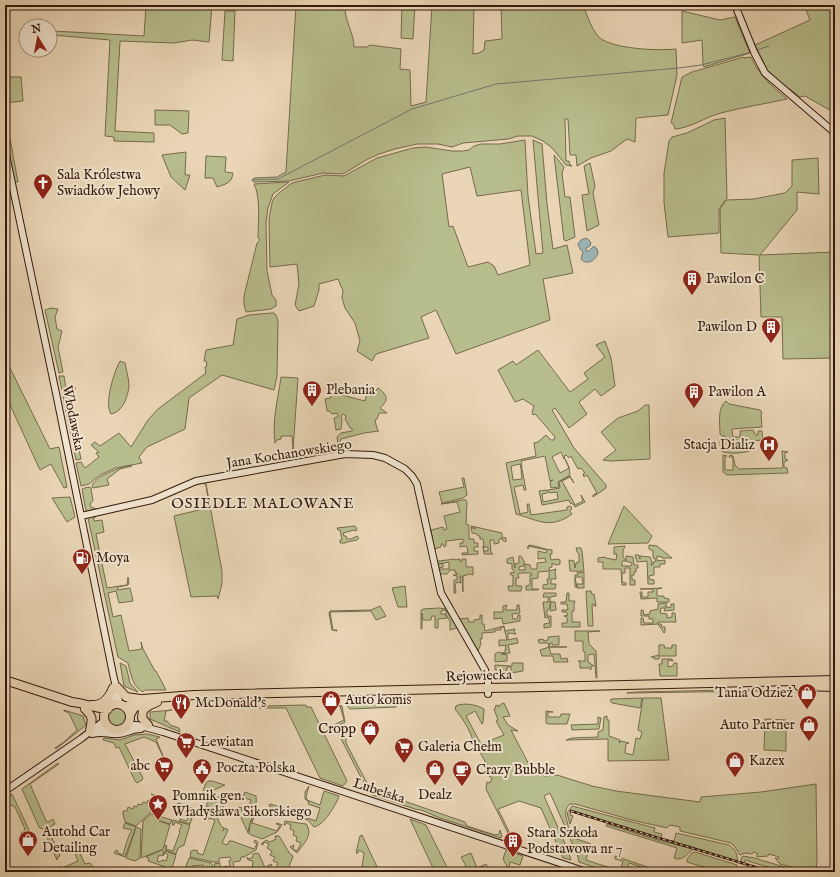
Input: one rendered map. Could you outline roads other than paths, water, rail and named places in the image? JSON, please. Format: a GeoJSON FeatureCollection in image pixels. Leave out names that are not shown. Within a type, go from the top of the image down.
{"type":"FeatureCollection","features":[{"type":"Feature","properties":{"kind":"highway"},"geometry":{"type":"LineString","coordinates":[[5,680],[86,707],[96,712],[114,730],[119,730],[127,725],[130,716],[123,706],[98,709],[86,707]]}},
{"type":"Feature","properties":{"kind":"highway","name":"Rejowiecka"},"geometry":{"type":"LineString","coordinates":[[130,716],[132,710],[137,706],[156,702],[203,699],[835,680]]}},
{"type":"Feature","properties":{"kind":"highway","name":"Rejowiecka"},"geometry":{"type":"LineString","coordinates":[[123,706],[143,699],[190,696],[835,686]]}},
{"type":"Feature","properties":{"kind":"highway"},"geometry":{"type":"LineString","coordinates":[[86,707],[103,702],[108,698],[115,687],[126,697],[132,699],[143,699]]}},
{"type":"Feature","properties":{"kind":"highway"},"geometry":{"type":"LineString","coordinates":[[148,727],[142,718],[143,710],[156,702]]}},
{"type":"Feature","properties":{"kind":"highway"},"geometry":{"type":"LineString","coordinates":[[86,707],[92,719],[91,733]]}},
{"type":"Feature","properties":{"kind":"highway"},"geometry":{"type":"LineString","coordinates":[[106,721],[110,708]]}},
{"type":"Feature","properties":{"kind":"main road"},"geometry":{"type":"LineString","coordinates":[[735,5],[761,67],[770,79],[835,133]]}},
{"type":"Feature","properties":{"kind":"main road","name":"Włodawska"},"geometry":{"type":"LineString","coordinates":[[5,150],[115,687],[118,698],[123,706]]}},
{"type":"Feature","properties":{"kind":"main road","name":"Jana Kochanowskiego"},"geometry":{"type":"LineString","coordinates":[[81,516],[152,500],[196,481],[345,454],[385,458],[405,469],[412,476],[416,484],[441,593],[485,670],[488,691]]}},
{"type":"Feature","properties":{"kind":"main road","name":"Włodawska"},"geometry":{"type":"LineString","coordinates":[[110,708],[114,698],[115,687]]}},
{"type":"Feature","properties":{"kind":"main road","name":"Lubelska"},"geometry":{"type":"LineString","coordinates":[[130,716],[148,727],[587,872]]}},
{"type":"Feature","properties":{"kind":"main road"},"geometry":{"type":"LineString","coordinates":[[5,791],[91,733],[106,721]]}},
{"type":"Feature","properties":{"kind":"main road","name":"Lubelska"},"geometry":{"type":"LineString","coordinates":[[127,725],[148,727]]}},
{"type":"Feature","properties":{"kind":"main road"},"geometry":{"type":"LineString","coordinates":[[91,733],[104,732],[118,734],[148,727]]}},
{"type":"Feature","properties":{"kind":"water"},"geometry":{"type":"Polygon","coordinates":[[[586,238],[591,243],[590,246],[586,248],[586,251],[589,251],[594,246],[598,253],[593,260],[588,262],[581,259],[583,252],[578,244],[581,240],[586,238]]]}},
{"type":"Feature","properties":{"kind":"waterway"},"geometry":{"type":"LineString","coordinates":[[757,50],[769,46]]}},
{"type":"Feature","properties":{"kind":"waterway"},"geometry":{"type":"LineString","coordinates":[[252,180],[278,179],[412,109],[496,84],[679,68],[701,65],[752,52]]}},
{"type":"Feature","properties":{"kind":"railway"},"geometry":{"type":"LineString","coordinates":[[571,811],[772,872]]}},
{"type":"Feature","properties":{"kind":"place","name":"Sala Królestwa Swiadków Jehowy"},"geometry":{"type":"Point","coordinates":[43,200]}},
{"type":"Feature","properties":{"kind":"place","name":"Pawilon C"},"geometry":{"type":"Point","coordinates":[692,296]}},
{"type":"Feature","properties":{"kind":"place","name":"Pawilon D"},"geometry":{"type":"Point","coordinates":[771,344]}},
{"type":"Feature","properties":{"kind":"place","name":"Plebania"},"geometry":{"type":"Point","coordinates":[312,407]}},
{"type":"Feature","properties":{"kind":"place","name":"Pawilon A"},"geometry":{"type":"Point","coordinates":[694,409]}},
{"type":"Feature","properties":{"kind":"place","name":"Stacja Dializ"},"geometry":{"type":"Point","coordinates":[769,462]}},
{"type":"Feature","properties":{"kind":"place","name":"Moya"},"geometry":{"type":"Point","coordinates":[82,575]}},
{"type":"Feature","properties":{"kind":"place","name":"Tania Odzież"},"geometry":{"type":"Point","coordinates":[807,710]}},
{"type":"Feature","properties":{"kind":"place","name":"Auto komis"},"geometry":{"type":"Point","coordinates":[331,717]}},
{"type":"Feature","properties":{"kind":"place","name":"McDonald's"},"geometry":{"type":"Point","coordinates":[181,720]}},
{"type":"Feature","properties":{"kind":"place","name":"Auto Partner"},"geometry":{"type":"Point","coordinates":[809,742]}},
{"type":"Feature","properties":{"kind":"place","name":"Cropp"},"geometry":{"type":"Point","coordinates":[370,746]}},
{"type":"Feature","properties":{"kind":"place","name":"Lewiatan"},"geometry":{"type":"Point","coordinates":[186,759]}},
{"type":"Feature","properties":{"kind":"place","name":"Galeria Chełm"},"geometry":{"type":"Point","coordinates":[404,764]}},
{"type":"Feature","properties":{"kind":"place","name":"Kazex"},"geometry":{"type":"Point","coordinates":[735,778]}},
{"type":"Feature","properties":{"kind":"place","name":"abc"},"geometry":{"type":"Point","coordinates":[164,783]}},
{"type":"Feature","properties":{"kind":"place","name":"Poczta Polska"},"geometry":{"type":"Point","coordinates":[202,785]}},
{"type":"Feature","properties":{"kind":"place","name":"Dealz"},"geometry":{"type":"Point","coordinates":[435,786]}},
{"type":"Feature","properties":{"kind":"place","name":"Crazy Bubble"},"geometry":{"type":"Point","coordinates":[462,787]}},
{"type":"Feature","properties":{"kind":"place","name":"Pomnik gen. Władysława Sikorskiego"},"geometry":{"type":"Point","coordinates":[158,821]}},
{"type":"Feature","properties":{"kind":"place","name":"Autohd Car Detailing"},"geometry":{"type":"Point","coordinates":[28,857]}},
{"type":"Feature","properties":{"kind":"place","name":"Stara Szkoła Podstawowa nr 7"},"geometry":{"type":"Point","coordinates":[513,858]}},
{"type":"Feature","properties":{"kind":"district","name":"OSIEDLE MALOWANE"},"geometry":{"type":"Point","coordinates":[263,503]}}]}
